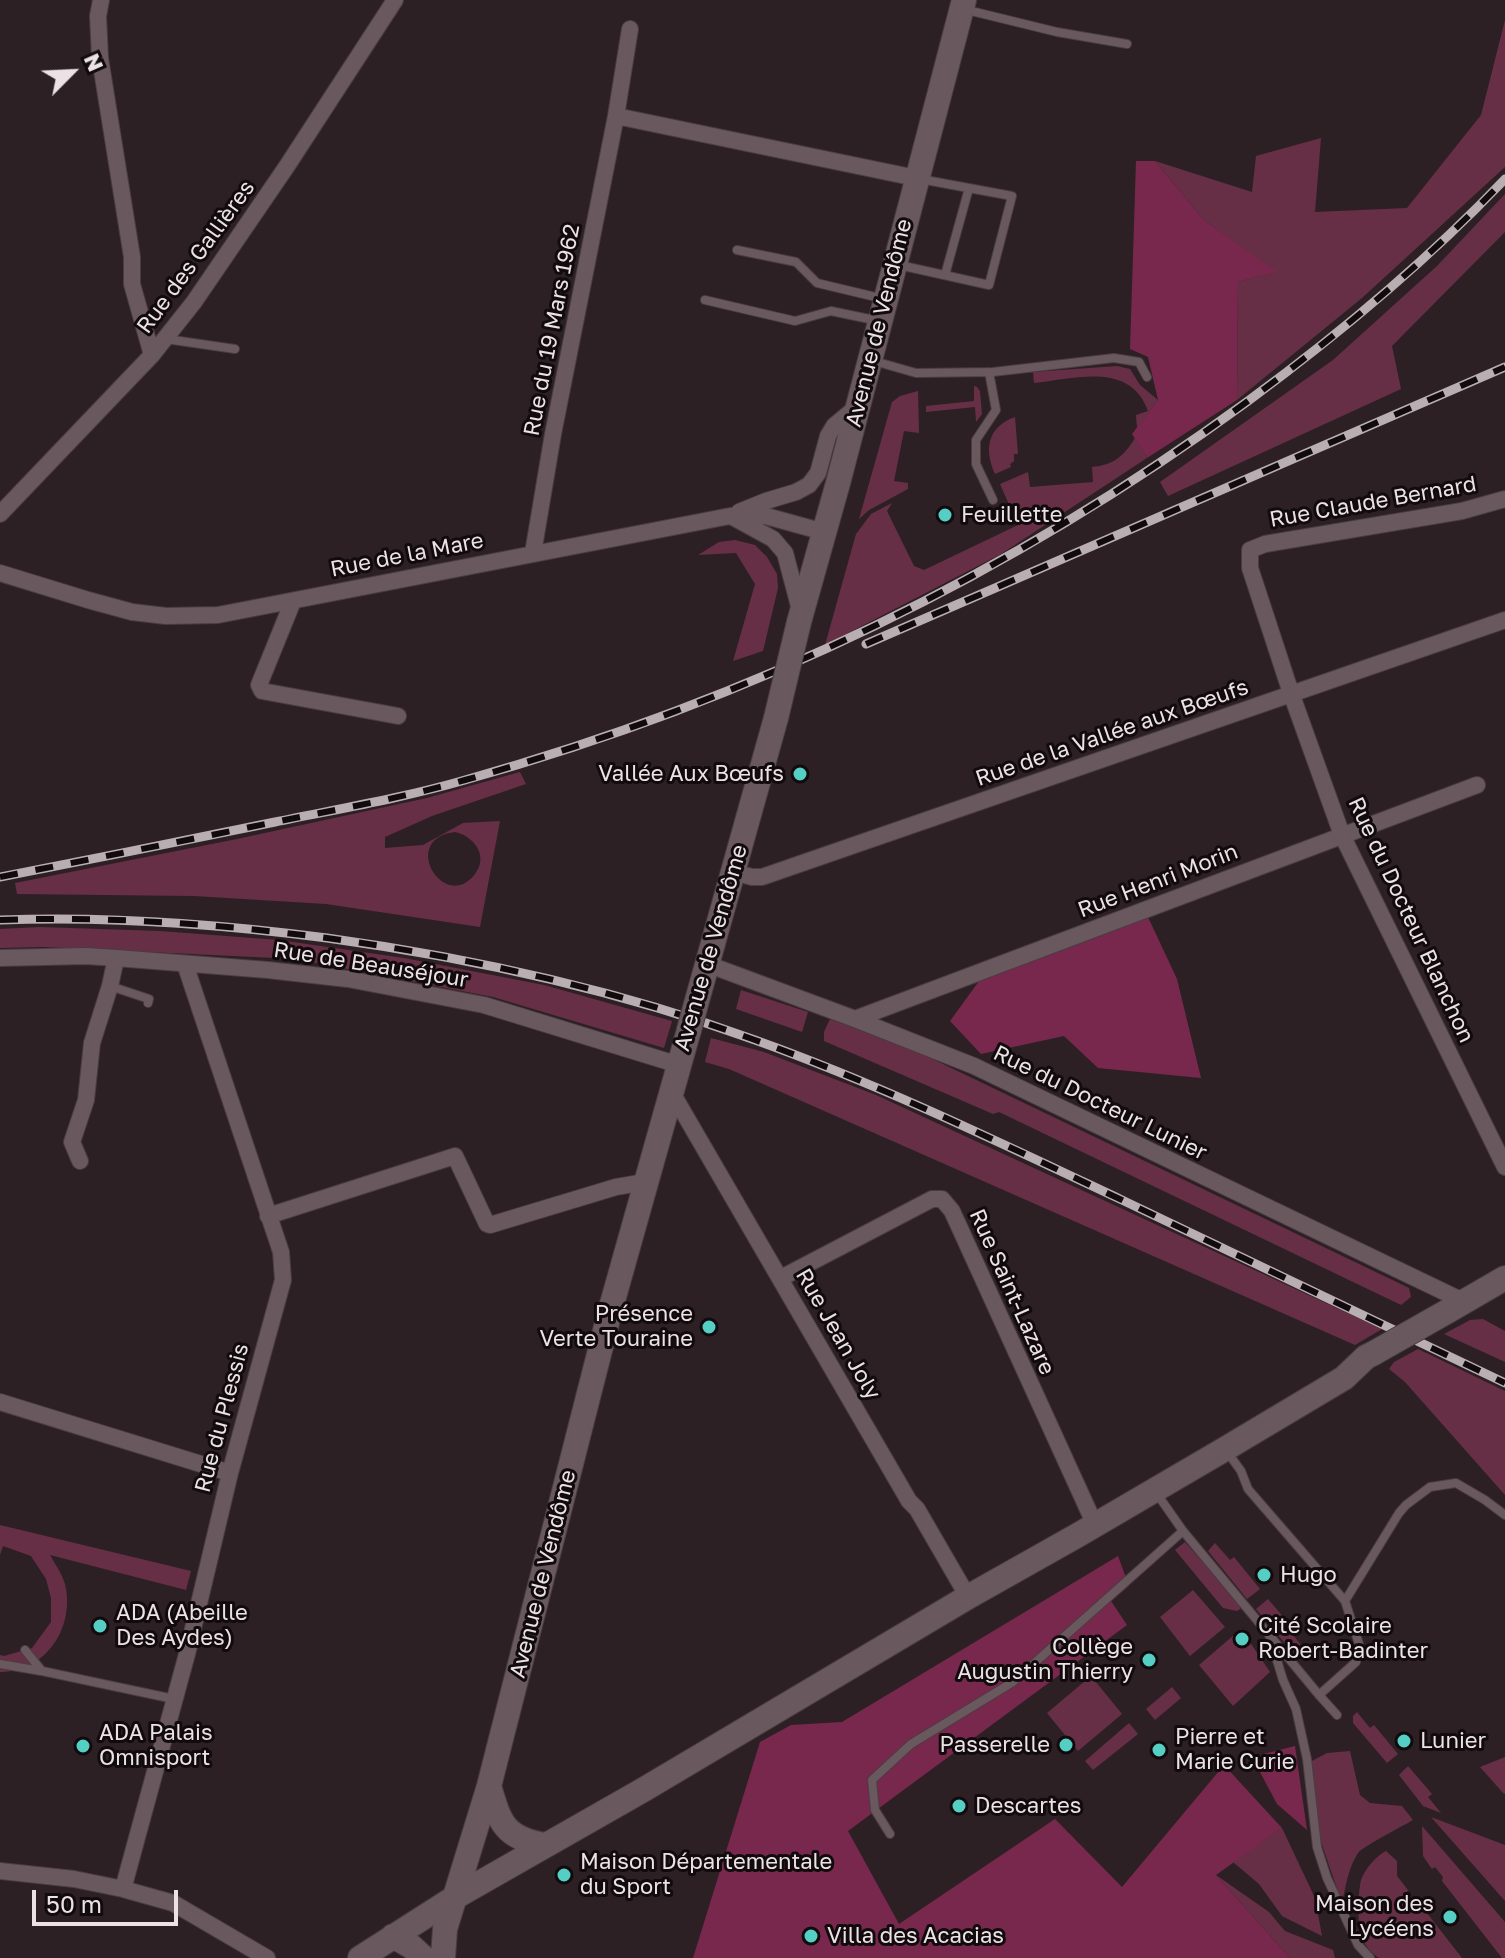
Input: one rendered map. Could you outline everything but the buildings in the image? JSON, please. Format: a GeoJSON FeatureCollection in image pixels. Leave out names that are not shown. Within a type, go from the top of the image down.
{"type":"FeatureCollection","features":[{"type":"Feature","properties":{"kind":"main road","name":"Avenue de Vendôme"},"geometry":{"type":"LineString","coordinates":[[443,1958],[445,1929],[489,1786],[607,1323],[776,718],[962,4]]}},
{"type":"Feature","properties":{"kind":"main road"},"geometry":{"type":"LineString","coordinates":[[394,1947],[457,1896],[1154,1491],[1344,1378],[1366,1357],[1505,1278]]}},
{"type":"Feature","properties":{"kind":"main road"},"geometry":{"type":"LineString","coordinates":[[489,1786],[498,1818],[510,1831],[518,1838],[545,1845]]}},
{"type":"Feature","properties":{"kind":"main road"},"geometry":{"type":"LineString","coordinates":[[360,1958],[394,1947],[412,1947],[424,1958]]}},
{"type":"Feature","properties":{"kind":"street"},"geometry":{"type":"LineString","coordinates":[[101,0],[98,16],[100,58],[132,257],[132,284],[152,355]]}},
{"type":"Feature","properties":{"kind":"street","name":"Rue des Gallières"},"geometry":{"type":"LineString","coordinates":[[0,514],[152,355],[194,302],[395,0]]}},
{"type":"Feature","properties":{"kind":"street","name":"Rue du 19 Mars 1962"},"geometry":{"type":"LineString","coordinates":[[533,553],[630,29]]}},
{"type":"Feature","properties":{"kind":"street"},"geometry":{"type":"LineString","coordinates":[[616,116],[916,178]]}},
{"type":"Feature","properties":{"kind":"street"},"geometry":{"type":"LineString","coordinates":[[730,516],[809,485],[818,473],[828,436],[834,426],[858,406]]}},
{"type":"Feature","properties":{"kind":"street","name":"Rue Claude Bernard"},"geometry":{"type":"LineString","coordinates":[[1250,550],[1265,544],[1462,511],[1505,499]]}},
{"type":"Feature","properties":{"kind":"street"},"geometry":{"type":"LineString","coordinates":[[730,516],[773,539],[785,553],[800,618]]}},
{"type":"Feature","properties":{"kind":"street","name":"Rue de la Mare"},"geometry":{"type":"LineString","coordinates":[[0,573],[132,612],[166,616],[218,615],[730,516],[766,516],[824,532]]}},
{"type":"Feature","properties":{"kind":"street","name":"Rue du Docteur Blanchon"},"geometry":{"type":"LineString","coordinates":[[1250,550],[1250,568],[1342,835],[1505,1167]]}},
{"type":"Feature","properties":{"kind":"street"},"geometry":{"type":"LineString","coordinates":[[293,601],[259,685],[262,691],[398,716]]}},
{"type":"Feature","properties":{"kind":"street","name":"Rue de la Vallée aux Bœufs"},"geometry":{"type":"LineString","coordinates":[[733,872],[762,877],[1505,620]]}},
{"type":"Feature","properties":{"kind":"street","name":"Rue Henri Morin"},"geometry":{"type":"LineString","coordinates":[[855,1019],[1477,785]]}},
{"type":"Feature","properties":{"kind":"street","name":"Rue de Beauséjour"},"geometry":{"type":"LineString","coordinates":[[0,958],[86,956],[348,979],[484,1005],[679,1065]]}},
{"type":"Feature","properties":{"kind":"street"},"geometry":{"type":"LineString","coordinates":[[80,1161],[72,1142],[86,1100],[92,1043],[116,958]]}},
{"type":"Feature","properties":{"kind":"street","name":"Rue du Plessis"},"geometry":{"type":"LineString","coordinates":[[123,1889],[283,1280],[281,1252],[185,964]]}},
{"type":"Feature","properties":{"kind":"street","name":"Rue du Docteur Lunier"},"geometry":{"type":"LineString","coordinates":[[707,964],[974,1066],[1457,1307]]}},
{"type":"Feature","properties":{"kind":"street","name":"Rue Jean Joly"},"geometry":{"type":"LineString","coordinates":[[671,1091],[968,1597]]}},
{"type":"Feature","properties":{"kind":"street"},"geometry":{"type":"LineString","coordinates":[[268,1216],[455,1156],[490,1225],[616,1187],[645,1182]]}},
{"type":"Feature","properties":{"kind":"street","name":"Rue Saint-Lazare"},"geometry":{"type":"LineString","coordinates":[[781,1278],[932,1199],[942,1199],[952,1211],[1095,1525]]}},
{"type":"Feature","properties":{"kind":"street"},"geometry":{"type":"LineString","coordinates":[[0,1402],[230,1473]]}},
{"type":"Feature","properties":{"kind":"street"},"geometry":{"type":"LineString","coordinates":[[0,1871],[74,1879],[173,1903],[267,1958]]}},
{"type":"Feature","properties":{"kind":"lane"},"geometry":{"type":"LineString","coordinates":[[962,4],[1057,32],[1127,44]]}},
{"type":"Feature","properties":{"kind":"lane"},"geometry":{"type":"LineString","coordinates":[[894,264],[989,285],[1012,196],[916,178]]}},
{"type":"Feature","properties":{"kind":"lane"},"geometry":{"type":"LineString","coordinates":[[945,275],[969,188]]}},
{"type":"Feature","properties":{"kind":"lane"},"geometry":{"type":"LineString","coordinates":[[737,250],[796,262],[817,283],[883,310]]}},
{"type":"Feature","properties":{"kind":"lane"},"geometry":{"type":"LineString","coordinates":[[705,300],[795,321],[831,311],[883,310]]}},
{"type":"Feature","properties":{"kind":"lane"},"geometry":{"type":"LineString","coordinates":[[165,339],[235,349]]}},
{"type":"Feature","properties":{"kind":"lane"},"geometry":{"type":"LineString","coordinates":[[870,359],[916,373],[989,372],[1114,358],[1139,362],[1147,377]]}},
{"type":"Feature","properties":{"kind":"lane"},"geometry":{"type":"LineString","coordinates":[[989,372],[996,410],[976,440],[976,464],[993,500]]}},
{"type":"Feature","properties":{"kind":"lane"},"geometry":{"type":"LineString","coordinates":[[110,986],[149,999],[148,1003]]}},
{"type":"Feature","properties":{"kind":"lane"},"geometry":{"type":"LineString","coordinates":[[1225,1449],[1241,1471],[1248,1489],[1345,1601],[1359,1644],[1356,1662],[1319,1695]]}},
{"type":"Feature","properties":{"kind":"lane"},"geometry":{"type":"LineString","coordinates":[[1345,1601],[1399,1513],[1430,1487],[1456,1483],[1505,1515]]}},
{"type":"Feature","properties":{"kind":"lane"},"geometry":{"type":"LineString","coordinates":[[1154,1491],[1183,1531],[1337,1715]]}},
{"type":"Feature","properties":{"kind":"lane"},"geometry":{"type":"LineString","coordinates":[[890,1834],[875,1810],[872,1780],[911,1744],[1013,1682],[1183,1531]]}},
{"type":"Feature","properties":{"kind":"lane"},"geometry":{"type":"LineString","coordinates":[[1268,1631],[1283,1680],[1296,1709],[1307,1759],[1317,1847],[1323,1868],[1347,1924],[1358,1945],[1370,1958]]}},
{"type":"Feature","properties":{"kind":"lane"},"geometry":{"type":"LineString","coordinates":[[25,1650],[42,1671]]}},
{"type":"Feature","properties":{"kind":"lane"},"geometry":{"type":"LineString","coordinates":[[0,1664],[174,1699]]}},
{"type":"Feature","properties":{"kind":"shaded area"},"geometry":{"type":"Polygon","coordinates":[[[1505,20],[1505,167],[1362,298],[1237,400],[1238,282],[1276,272],[1204,220],[1155,161],[1252,192],[1256,156],[1321,138],[1315,212],[1407,208],[1481,115],[1505,20]]]}},
{"type":"Feature","properties":{"kind":"shaded area"},"geometry":{"type":"Polygon","coordinates":[[[1136,161],[1155,161],[1204,220],[1277,272],[1238,282],[1237,400],[1147,458],[1132,434],[1158,400],[1148,357],[1130,349],[1136,161]]]}},
{"type":"Feature","properties":{"kind":"shaded area"},"geometry":{"type":"Polygon","coordinates":[[[1505,194],[1505,232],[1392,346],[1401,389],[1168,496],[1160,482],[1333,360],[1437,266],[1505,194]]]}},
{"type":"Feature","properties":{"kind":"shaded area"},"geometry":{"type":"Polygon","coordinates":[[[1117,366],[1130,369],[1140,385],[1158,400],[1137,428],[1136,415],[1148,411],[1140,395],[1115,379],[1083,377],[1034,383],[1033,372],[1117,366]]]}},
{"type":"Feature","properties":{"kind":"shaded area"},"geometry":{"type":"Polygon","coordinates":[[[974,386],[980,391],[982,414],[976,422],[975,407],[926,412],[926,406],[974,401],[974,386]]]}},
{"type":"Feature","properties":{"kind":"shaded area"},"geometry":{"type":"Polygon","coordinates":[[[918,391],[919,433],[904,431],[894,481],[908,483],[908,489],[869,510],[859,519],[892,402],[900,396],[918,391]]]}},
{"type":"Feature","properties":{"kind":"shaded area"},"geometry":{"type":"Polygon","coordinates":[[[1015,417],[1018,454],[1014,454],[1011,467],[995,474],[990,440],[999,427],[1015,417]]]}},
{"type":"Feature","properties":{"kind":"shaded area"},"geometry":{"type":"Polygon","coordinates":[[[1135,438],[1147,458],[1001,554],[825,645],[856,534],[871,514],[892,503],[887,511],[914,566],[924,570],[1018,525],[1000,484],[1028,472],[1030,487],[1093,482],[1092,467],[1118,458],[1135,438]]]}},
{"type":"Feature","properties":{"kind":"shaded area"},"geometry":{"type":"Polygon","coordinates":[[[735,540],[755,545],[767,557],[777,574],[778,588],[763,651],[733,661],[755,584],[736,553],[698,555],[719,542],[735,540]]]}},
{"type":"Feature","properties":{"kind":"shaded area"},"geometry":{"type":"Polygon","coordinates":[[[520,772],[526,784],[432,816],[385,837],[385,848],[423,845],[463,823],[500,821],[480,927],[326,904],[194,896],[17,894],[15,883],[427,798],[520,772]],[[455,832],[438,837],[430,847],[428,859],[432,871],[440,880],[451,885],[463,884],[479,867],[477,848],[462,834],[455,832]]]}},
{"type":"Feature","properties":{"kind":"shaded area"},"geometry":{"type":"Polygon","coordinates":[[[1147,915],[1177,979],[1201,1078],[1098,1068],[1064,1036],[981,1054],[950,1021],[982,977],[1147,915]]]}},
{"type":"Feature","properties":{"kind":"shaded area"},"geometry":{"type":"Polygon","coordinates":[[[40,927],[160,931],[279,940],[404,958],[544,985],[672,1021],[664,1048],[493,997],[296,959],[43,947],[0,948],[0,929],[40,927]]]}},
{"type":"Feature","properties":{"kind":"shaded area"},"geometry":{"type":"Polygon","coordinates":[[[741,990],[808,1012],[802,1032],[736,1009],[741,990]]]}},
{"type":"Feature","properties":{"kind":"shaded area"},"geometry":{"type":"Polygon","coordinates":[[[830,1019],[918,1052],[1409,1288],[1411,1297],[1401,1305],[999,1112],[993,1114],[824,1041],[830,1019]]]}},
{"type":"Feature","properties":{"kind":"shaded area"},"geometry":{"type":"Polygon","coordinates":[[[711,1038],[764,1052],[876,1095],[1382,1329],[1355,1345],[729,1069],[705,1062],[711,1038]]]}},
{"type":"Feature","properties":{"kind":"shaded area"},"geometry":{"type":"Polygon","coordinates":[[[1483,1319],[1505,1331],[1505,1362],[1444,1334],[1470,1320],[1483,1319]]]}},
{"type":"Feature","properties":{"kind":"shaded area"},"geometry":{"type":"Polygon","coordinates":[[[1418,1349],[1505,1391],[1505,1495],[1405,1382],[1389,1369],[1394,1362],[1418,1349]]]}},
{"type":"Feature","properties":{"kind":"shaded area"},"geometry":{"type":"Polygon","coordinates":[[[0,1525],[191,1571],[186,1590],[50,1555],[66,1589],[65,1620],[60,1634],[42,1657],[30,1665],[0,1672],[0,1655],[32,1648],[51,1622],[51,1598],[46,1579],[31,1556],[3,1546],[0,1555],[0,1525]]]}},
{"type":"Feature","properties":{"kind":"shaded area"},"geometry":{"type":"Polygon","coordinates":[[[1185,1542],[1243,1607],[1237,1611],[1223,1608],[1175,1550],[1185,1542]]]}},
{"type":"Feature","properties":{"kind":"shaded area"},"geometry":{"type":"Polygon","coordinates":[[[1215,1543],[1230,1560],[1234,1557],[1260,1589],[1247,1599],[1208,1551],[1215,1543]]]}},
{"type":"Feature","properties":{"kind":"shaded area"},"geometry":{"type":"Polygon","coordinates":[[[1118,1556],[1129,1586],[1111,1601],[1127,1625],[848,1831],[899,1924],[1055,1819],[1122,1887],[1224,1765],[1282,1828],[1216,1875],[1290,1958],[693,1958],[760,1742],[791,1725],[842,1722],[1118,1556]]]}},
{"type":"Feature","properties":{"kind":"shaded area"},"geometry":{"type":"Polygon","coordinates":[[[1193,1590],[1225,1627],[1190,1656],[1160,1617],[1193,1590]]]}},
{"type":"Feature","properties":{"kind":"shaded area"},"geometry":{"type":"Polygon","coordinates":[[[1268,1599],[1291,1626],[1288,1629],[1302,1646],[1294,1654],[1256,1609],[1268,1599]]]}},
{"type":"Feature","properties":{"kind":"shaded area"},"geometry":{"type":"Polygon","coordinates":[[[1241,1629],[1270,1672],[1233,1706],[1199,1665],[1241,1629]]]}},
{"type":"Feature","properties":{"kind":"shaded area"},"geometry":{"type":"Polygon","coordinates":[[[1091,1676],[1122,1714],[1078,1751],[1047,1713],[1091,1676]]]}},
{"type":"Feature","properties":{"kind":"shaded area"},"geometry":{"type":"Polygon","coordinates":[[[1172,1687],[1181,1698],[1155,1720],[1146,1709],[1172,1687]]]}},
{"type":"Feature","properties":{"kind":"shaded area"},"geometry":{"type":"Polygon","coordinates":[[[1357,1712],[1370,1728],[1374,1725],[1398,1754],[1387,1763],[1353,1723],[1357,1712]]]}},
{"type":"Feature","properties":{"kind":"shaded area"},"geometry":{"type":"Polygon","coordinates":[[[1129,1723],[1138,1734],[1093,1770],[1085,1761],[1129,1723]]]}},
{"type":"Feature","properties":{"kind":"shaded area"},"geometry":{"type":"Polygon","coordinates":[[[1295,1746],[1307,1830],[1277,1804],[1252,1757],[1295,1746]]]}},
{"type":"Feature","properties":{"kind":"shaded area"},"geometry":{"type":"Polygon","coordinates":[[[1350,1751],[1360,1795],[1370,1803],[1402,1806],[1413,1820],[1358,1853],[1342,1903],[1319,1836],[1310,1762],[1327,1753],[1350,1751]]]}},
{"type":"Feature","properties":{"kind":"shaded area"},"geometry":{"type":"Polygon","coordinates":[[[1505,1757],[1505,1793],[1504,1794],[1480,1767],[1505,1757]]]}},
{"type":"Feature","properties":{"kind":"shaded area"},"geometry":{"type":"Polygon","coordinates":[[[1408,1766],[1432,1794],[1428,1797],[1441,1813],[1423,1806],[1399,1775],[1408,1766]]]}},
{"type":"Feature","properties":{"kind":"shaded area"},"geometry":{"type":"Polygon","coordinates":[[[1431,1817],[1505,1845],[1505,1901],[1431,1817]]]}},
{"type":"Feature","properties":{"kind":"shaded area"},"geometry":{"type":"Polygon","coordinates":[[[1422,1826],[1505,1922],[1505,1958],[1442,1881],[1443,1877],[1435,1867],[1432,1869],[1423,1856],[1422,1826]]]}},
{"type":"Feature","properties":{"kind":"shaded area"},"geometry":{"type":"Polygon","coordinates":[[[1282,1828],[1315,1898],[1322,1936],[1282,1916],[1259,1884],[1233,1862],[1282,1828]]]}},
{"type":"Feature","properties":{"kind":"shaded area"},"geometry":{"type":"Polygon","coordinates":[[[1386,1851],[1397,1861],[1397,1876],[1407,1892],[1416,1899],[1462,1958],[1379,1958],[1367,1947],[1359,1926],[1361,1880],[1371,1863],[1386,1851]]]}},
{"type":"Feature","properties":{"kind":"shaded area"},"geometry":{"type":"Polygon","coordinates":[[[1216,1875],[1269,1912],[1285,1931],[1333,1950],[1335,1958],[1290,1958],[1216,1875]]]}},
{"type":"Feature","properties":{"kind":"railway"},"geometry":{"type":"LineString","coordinates":[[0,877],[370,803],[465,780],[674,712],[874,626],[971,577],[1065,523],[1248,401],[1381,296],[1445,239],[1505,179]]}},
{"type":"Feature","properties":{"kind":"railway"},"geometry":{"type":"LineString","coordinates":[[866,644],[1505,367]]}},
{"type":"Feature","properties":{"kind":"railway"},"geometry":{"type":"LineString","coordinates":[[0,920],[164,922],[327,938],[436,955],[544,978],[703,1022],[802,1057],[940,1116],[1505,1383]]}},
{"type":"Feature","properties":{"kind":"place","name":"Feuillette"},"geometry":{"type":"Point","coordinates":[945,515]}},
{"type":"Feature","properties":{"kind":"place","name":"Vallée Aux Bœufs"},"geometry":{"type":"Point","coordinates":[800,774]}},
{"type":"Feature","properties":{"kind":"place","name":"Présence Verte Touraine"},"geometry":{"type":"Point","coordinates":[709,1327]}},
{"type":"Feature","properties":{"kind":"place","name":"Hugo"},"geometry":{"type":"Point","coordinates":[1264,1575]}},
{"type":"Feature","properties":{"kind":"place","name":"ADA (Abeille Des Aydes)"},"geometry":{"type":"Point","coordinates":[100,1626]}},
{"type":"Feature","properties":{"kind":"place","name":"Cité Scolaire Robert-Badinter"},"geometry":{"type":"Point","coordinates":[1242,1639]}},
{"type":"Feature","properties":{"kind":"place","name":"Collège Augustin Thierry"},"geometry":{"type":"Point","coordinates":[1149,1660]}},
{"type":"Feature","properties":{"kind":"place","name":"Lunier"},"geometry":{"type":"Point","coordinates":[1404,1741]}},
{"type":"Feature","properties":{"kind":"place","name":"Passerelle"},"geometry":{"type":"Point","coordinates":[1066,1745]}},
{"type":"Feature","properties":{"kind":"place","name":"ADA Palais Omnisport"},"geometry":{"type":"Point","coordinates":[83,1746]}},
{"type":"Feature","properties":{"kind":"place","name":"Pierre et Marie Curie"},"geometry":{"type":"Point","coordinates":[1159,1750]}},
{"type":"Feature","properties":{"kind":"place","name":"Descartes"},"geometry":{"type":"Point","coordinates":[959,1806]}},
{"type":"Feature","properties":{"kind":"place","name":"Maison Départementale du Sport"},"geometry":{"type":"Point","coordinates":[564,1875]}},
{"type":"Feature","properties":{"kind":"place","name":"Maison des Lycéens"},"geometry":{"type":"Point","coordinates":[1450,1917]}},
{"type":"Feature","properties":{"kind":"place","name":"Villa des Acacias"},"geometry":{"type":"Point","coordinates":[811,1936]}}]}
